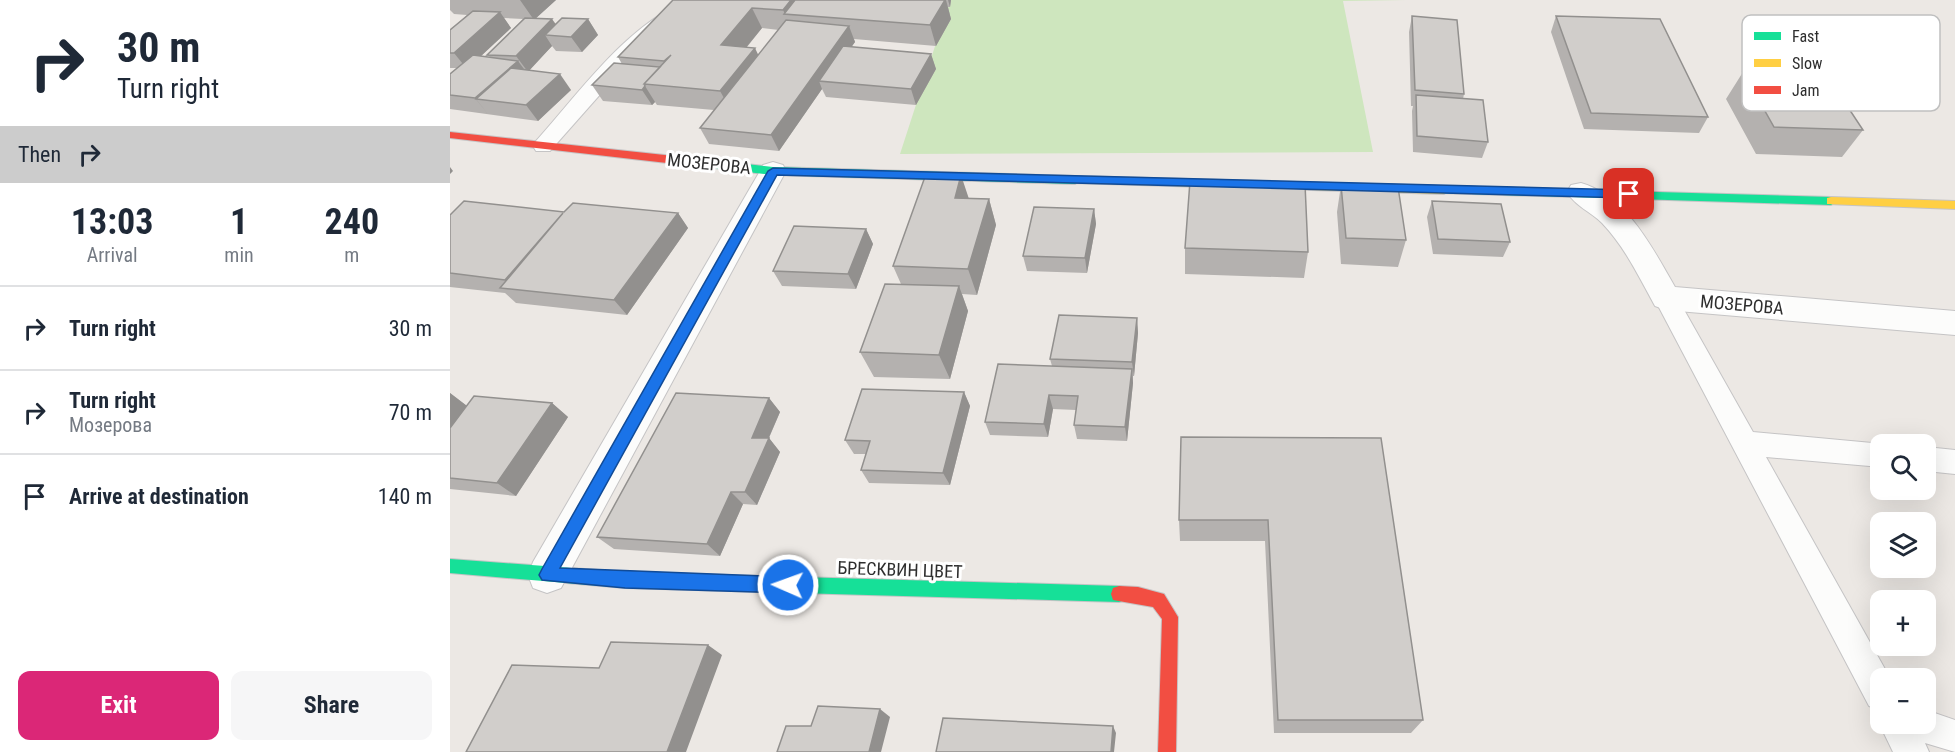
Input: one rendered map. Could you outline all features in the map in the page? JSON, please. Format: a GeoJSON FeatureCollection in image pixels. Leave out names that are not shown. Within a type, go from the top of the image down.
{"type":"FeatureCollection","features":[{"type":"Feature","properties":{"kind":"street","name":"МОЗЕРОВА"},"geometry":{"type":"LineString","coordinates":[[450,135],[773,171],[1581,192],[1955,205]]}},
{"type":"Feature","properties":{"kind":"street"},"geometry":{"type":"LineString","coordinates":[[547,575],[773,171]]}},
{"type":"Feature","properties":{"kind":"street"},"geometry":{"type":"LineString","coordinates":[[1581,192],[1611,215],[1634,241],[1665,298]]}},
{"type":"Feature","properties":{"kind":"street","name":"МОЗЕРОВА"},"geometry":{"type":"LineString","coordinates":[[1665,298],[1955,323]]}},
{"type":"Feature","properties":{"kind":"street","name":"БРЕСКВИН ЦВЕТ"},"geometry":{"type":"LineString","coordinates":[[450,566],[625,580],[1138,595],[1158,600],[1170,617],[1167,752]]}},
{"type":"Feature","properties":{"kind":"lane"},"geometry":{"type":"LineString","coordinates":[[543,146],[647,31],[671,13],[701,0]]}},
{"type":"Feature","properties":{"kind":"lane"},"geometry":{"type":"LineString","coordinates":[[1665,298],[1870,674]]}},
{"type":"Feature","properties":{"kind":"lane"},"geometry":{"type":"LineString","coordinates":[[1745,443],[1870,454]]}},
{"type":"Feature","properties":{"kind":"lane"},"geometry":{"type":"LineString","coordinates":[[1936,460],[1955,462]]}},
{"type":"Feature","properties":{"kind":"lane"},"geometry":{"type":"LineString","coordinates":[[1936,730],[1955,737]]}},
{"type":"Feature","properties":{"kind":"lane"},"geometry":{"type":"LineString","coordinates":[[1902,734],[1912,752]]}},
{"type":"Feature","properties":{"kind":"green space"},"geometry":{"type":"Polygon","coordinates":[[[950,0],[1406,0],[1343,1],[1373,152],[900,154],[950,0]]]}},
{"type":"Feature","properties":{"kind":"building"},"geometry":{"type":"Polygon","coordinates":[[[673,0],[791,0],[783,10],[752,8],[721,45],[755,48],[720,91],[644,84],[671,55],[664,61],[618,57],[673,0]]]}},
{"type":"Feature","properties":{"kind":"building"},"geometry":{"type":"Polygon","coordinates":[[[795,0],[945,0],[930,25],[784,14],[795,0]]]}},
{"type":"Feature","properties":{"kind":"building"},"geometry":{"type":"Polygon","coordinates":[[[473,11],[500,12],[454,53],[450,53],[450,30],[473,11]]]}},
{"type":"Feature","properties":{"kind":"building"},"geometry":{"type":"Polygon","coordinates":[[[1412,16],[1457,20],[1464,94],[1415,90],[1412,16]]]}},
{"type":"Feature","properties":{"kind":"building"},"geometry":{"type":"Polygon","coordinates":[[[1556,16],[1660,19],[1708,117],[1591,113],[1556,16]]]}},
{"type":"Feature","properties":{"kind":"building"},"geometry":{"type":"Polygon","coordinates":[[[525,18],[552,19],[516,56],[487,55],[525,18]]]}},
{"type":"Feature","properties":{"kind":"building"},"geometry":{"type":"Polygon","coordinates":[[[562,18],[588,19],[571,37],[545,35],[562,18]]]}},
{"type":"Feature","properties":{"kind":"building"},"geometry":{"type":"Polygon","coordinates":[[[786,20],[849,26],[771,135],[700,128],[786,20]]]}},
{"type":"Feature","properties":{"kind":"building"},"geometry":{"type":"Polygon","coordinates":[[[843,46],[931,54],[911,89],[819,81],[843,46]]]}},
{"type":"Feature","properties":{"kind":"building"},"geometry":{"type":"Polygon","coordinates":[[[473,55],[518,61],[475,98],[450,95],[450,74],[473,55]]]}},
{"type":"Feature","properties":{"kind":"building"},"geometry":{"type":"Polygon","coordinates":[[[614,63],[660,67],[644,84],[642,90],[592,85],[614,63]]]}},
{"type":"Feature","properties":{"kind":"building"},"geometry":{"type":"Polygon","coordinates":[[[511,68],[560,74],[526,105],[476,99],[511,68]]]}},
{"type":"Feature","properties":{"kind":"building"},"geometry":{"type":"Polygon","coordinates":[[[1416,95],[1483,100],[1488,142],[1417,136],[1416,95]]]}},
{"type":"Feature","properties":{"kind":"building"},"geometry":{"type":"Polygon","coordinates":[[[1765,111],[1850,111],[1863,130],[1774,127],[1765,111]]]}},
{"type":"Feature","properties":{"kind":"building"},"geometry":{"type":"Polygon","coordinates":[[[926,174],[961,175],[955,198],[989,199],[968,269],[893,266],[926,174]]]}},
{"type":"Feature","properties":{"kind":"building"},"geometry":{"type":"Polygon","coordinates":[[[1190,181],[1305,184],[1308,252],[1185,248],[1190,181]]]}},
{"type":"Feature","properties":{"kind":"building"},"geometry":{"type":"Polygon","coordinates":[[[1341,185],[1398,187],[1406,240],[1346,238],[1341,185]]]}},
{"type":"Feature","properties":{"kind":"building"},"geometry":{"type":"Polygon","coordinates":[[[464,201],[564,212],[573,203],[678,213],[614,300],[500,288],[563,213],[505,280],[450,273],[450,215],[464,201]]]}},
{"type":"Feature","properties":{"kind":"building"},"geometry":{"type":"Polygon","coordinates":[[[1432,201],[1501,204],[1510,242],[1438,239],[1432,201]]]}},
{"type":"Feature","properties":{"kind":"building"},"geometry":{"type":"Polygon","coordinates":[[[1034,207],[1094,209],[1085,258],[1023,256],[1034,207]]]}},
{"type":"Feature","properties":{"kind":"building"},"geometry":{"type":"Polygon","coordinates":[[[794,226],[866,229],[848,274],[773,271],[794,226]]]}},
{"type":"Feature","properties":{"kind":"building"},"geometry":{"type":"Polygon","coordinates":[[[885,284],[959,286],[939,355],[860,352],[885,284]]]}},
{"type":"Feature","properties":{"kind":"building"},"geometry":{"type":"Polygon","coordinates":[[[1059,315],[1137,318],[1132,362],[1050,359],[1059,315]]]}},
{"type":"Feature","properties":{"kind":"building"},"geometry":{"type":"Polygon","coordinates":[[[998,364],[1132,369],[1125,427],[1074,425],[1078,396],[1049,395],[1044,424],[985,422],[998,364]]]}},
{"type":"Feature","properties":{"kind":"building"},"geometry":{"type":"Polygon","coordinates":[[[862,389],[964,392],[943,473],[861,470],[870,441],[845,440],[862,389]]]}},
{"type":"Feature","properties":{"kind":"building"},"geometry":{"type":"Polygon","coordinates":[[[676,393],[769,398],[752,438],[769,438],[745,492],[731,492],[707,544],[597,537],[676,393]]]}},
{"type":"Feature","properties":{"kind":"building"},"geometry":{"type":"Polygon","coordinates":[[[474,396],[552,403],[497,483],[450,478],[450,428],[474,396]]]}},
{"type":"Feature","properties":{"kind":"building"},"geometry":{"type":"Polygon","coordinates":[[[1181,437],[1381,438],[1423,720],[1278,720],[1268,520],[1179,520],[1181,437]]]}},
{"type":"Feature","properties":{"kind":"building"},"geometry":{"type":"Polygon","coordinates":[[[611,642],[708,645],[667,752],[466,752],[512,665],[599,668],[611,642]]]}},
{"type":"Feature","properties":{"kind":"building"},"geometry":{"type":"Polygon","coordinates":[[[818,706],[880,709],[869,752],[777,752],[786,726],[811,726],[818,706]]]}},
{"type":"Feature","properties":{"kind":"building"},"geometry":{"type":"Polygon","coordinates":[[[943,718],[1113,726],[1111,752],[936,752],[943,718]]]}},
{"type":"Feature","properties":{"kind":"traffic: fast"},"geometry":{"type":"LineString","coordinates":[[702,163],[773,171],[1075,180]]}},
{"type":"Feature","properties":{"kind":"traffic: fast"},"geometry":{"type":"LineString","coordinates":[[1444,190],[1831,201]]}},
{"type":"Feature","properties":{"kind":"traffic: fast"},"geometry":{"type":"LineString","coordinates":[[450,566],[625,580],[1119,594]]}},
{"type":"Feature","properties":{"kind":"traffic: slow"},"geometry":{"type":"LineString","coordinates":[[1075,180],[1444,190]]}},
{"type":"Feature","properties":{"kind":"traffic: slow"},"geometry":{"type":"LineString","coordinates":[[1831,201],[1955,205]]}},
{"type":"Feature","properties":{"kind":"traffic: jam"},"geometry":{"type":"LineString","coordinates":[[450,135],[702,163]]}},
{"type":"Feature","properties":{"kind":"traffic: jam"},"geometry":{"type":"LineString","coordinates":[[1119,594],[1138,595],[1158,600],[1170,617],[1167,752]]}},
{"type":"Feature","properties":{"kind":"route"},"geometry":{"type":"LineString","coordinates":[[788,585],[547,575],[773,171],[1629,194]]}}]}
